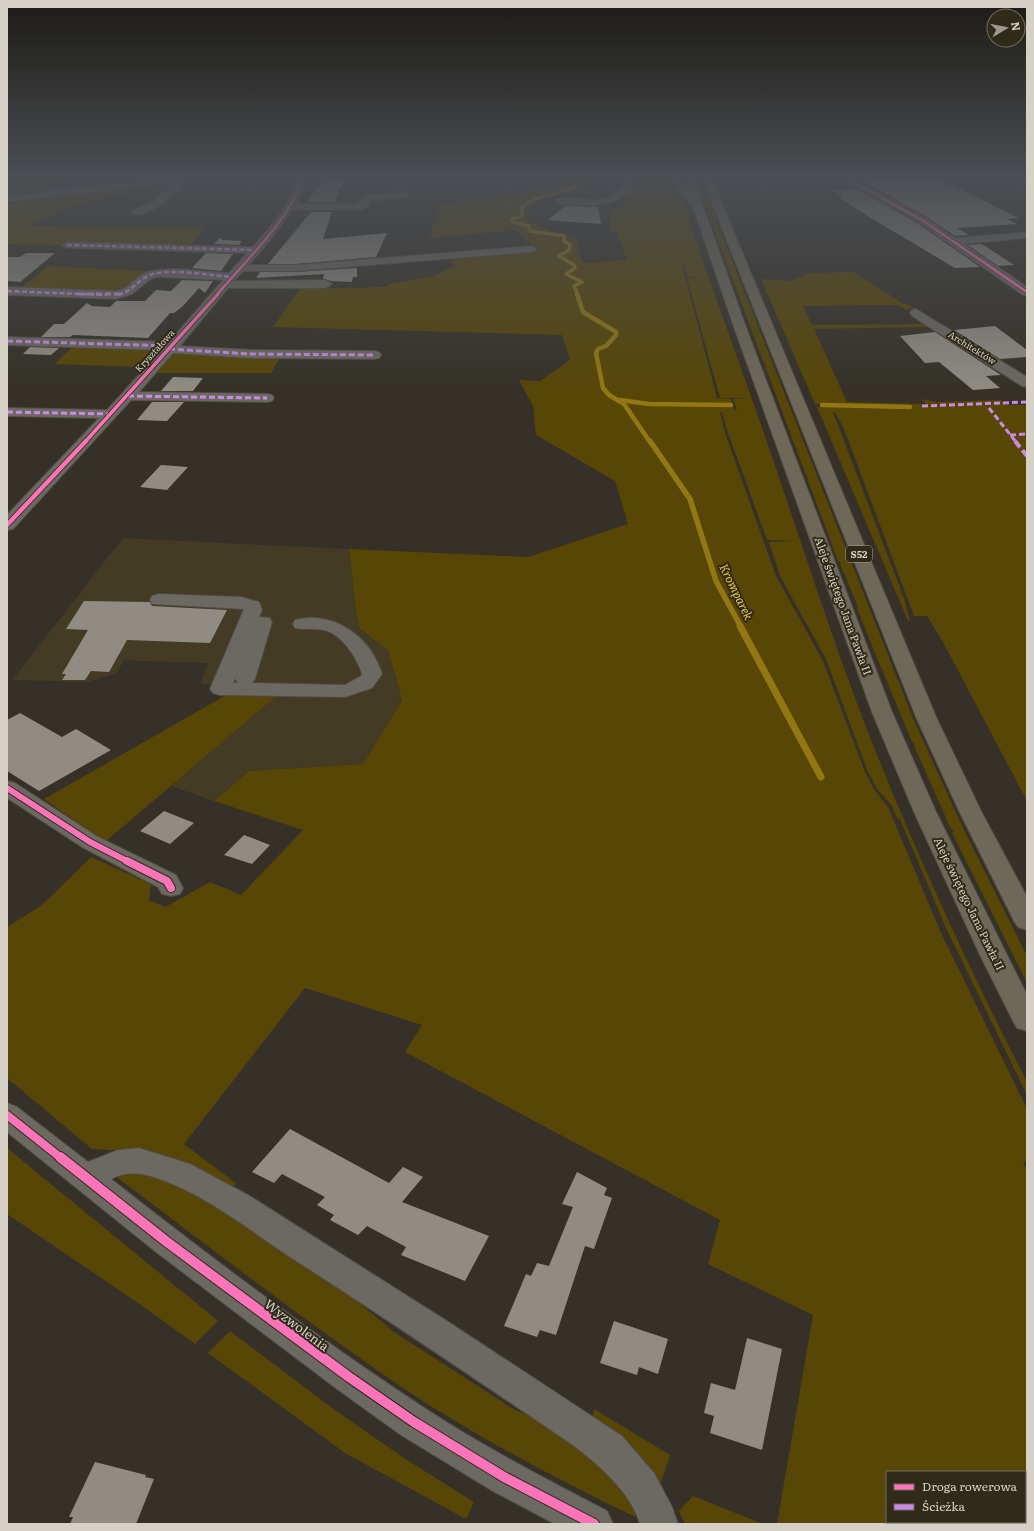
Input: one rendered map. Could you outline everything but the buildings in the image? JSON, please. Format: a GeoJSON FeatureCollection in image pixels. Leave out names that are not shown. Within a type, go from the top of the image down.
{"type":"FeatureCollection","features":[{"type":"Feature","properties":{"kind":"highway","name":"Aleje świętego Jana Pawła II"},"geometry":{"type":"LineString","coordinates":[[714,249],[882,712],[925,812],[993,955],[1027,1021]]}},
{"type":"Feature","properties":{"kind":"highway","name":"S52"},"geometry":{"type":"LineString","coordinates":[[736,249],[926,717],[970,811],[1027,921]]}},
{"type":"Feature","properties":{"kind":"street"},"geometry":{"type":"LineString","coordinates":[[233,249],[254,250]]}},
{"type":"Feature","properties":{"kind":"street"},"geometry":{"type":"LineString","coordinates":[[232,277],[296,268],[526,249]]}},
{"type":"Feature","properties":{"kind":"street"},"geometry":{"type":"LineString","coordinates":[[967,249],[1027,292]]}},
{"type":"Feature","properties":{"kind":"street","name":"Kryształowa"},"geometry":{"type":"LineString","coordinates":[[7,525],[112,414],[254,250]]}},
{"type":"Feature","properties":{"kind":"street"},"geometry":{"type":"LineString","coordinates":[[7,291],[116,295],[132,291],[146,277],[158,274],[232,277],[326,284]]}},
{"type":"Feature","properties":{"kind":"street","name":"Architektów"},"geometry":{"type":"LineString","coordinates":[[916,313],[1027,382]]}},
{"type":"Feature","properties":{"kind":"street"},"geometry":{"type":"LineString","coordinates":[[7,341],[170,347],[251,354],[374,355]]}},
{"type":"Feature","properties":{"kind":"street"},"geometry":{"type":"LineString","coordinates":[[128,396],[267,398]]}},
{"type":"Feature","properties":{"kind":"street"},"geometry":{"type":"LineString","coordinates":[[7,412],[112,414]]}},
{"type":"Feature","properties":{"kind":"street"},"geometry":{"type":"LineString","coordinates":[[159,600],[241,603],[252,606],[253,610],[220,689],[345,691],[356,688],[370,680],[372,674],[368,660],[349,640],[334,628],[320,624],[302,624]]}},
{"type":"Feature","properties":{"kind":"street"},"geometry":{"type":"LineString","coordinates":[[245,679],[263,622]]}},
{"type":"Feature","properties":{"kind":"street"},"geometry":{"type":"LineString","coordinates":[[7,788],[90,842],[167,880],[172,888]]}},
{"type":"Feature","properties":{"kind":"street","name":"Wyzwolenia"},"geometry":{"type":"LineString","coordinates":[[7,1115],[86,1179],[236,1294],[349,1377],[407,1417],[504,1477],[594,1524]]}},
{"type":"Feature","properties":{"kind":"street"},"geometry":{"type":"LineString","coordinates":[[86,1179],[112,1163],[137,1160],[173,1170],[218,1195],[381,1296],[583,1430],[609,1449],[641,1486],[659,1520],[659,1524]]}},
{"type":"Feature","properties":{"kind":"shaded area"},"geometry":{"type":"Polygon","coordinates":[[[579,249],[583,263],[627,260],[623,249],[699,249],[869,735],[905,823],[944,910],[984,997],[1027,1082],[1027,1095],[946,928],[900,819],[897,818],[892,806],[878,790],[868,772],[826,659],[780,576],[769,542],[795,541],[767,540],[727,430],[722,412],[720,412],[724,430],[776,576],[823,661],[865,772],[875,791],[888,807],[941,933],[1027,1109],[1027,1161],[1023,1161],[1027,1171],[1027,1524],[777,1524],[813,1315],[708,1264],[720,1220],[405,1052],[422,1025],[305,988],[184,1144],[237,1184],[226,1188],[144,1152],[92,1149],[7,1078],[7,927],[42,905],[91,857],[151,884],[149,900],[165,907],[210,882],[241,895],[303,830],[214,801],[249,771],[363,764],[402,700],[388,650],[360,629],[356,612],[349,549],[528,557],[628,524],[615,481],[536,435],[533,406],[519,380],[540,381],[570,360],[562,335],[273,327],[300,289],[386,287],[389,284],[434,276],[454,266],[450,257],[537,250],[579,249]],[[684,262],[683,269],[717,398],[731,399],[734,409],[737,410],[733,399],[747,398],[720,398],[687,278],[704,278],[687,277],[684,262]]]}},
{"type":"Feature","properties":{"kind":"shaded area"},"geometry":{"type":"Polygon","coordinates":[[[721,249],[728,249],[913,718],[963,828],[1027,956],[1027,983],[952,833],[954,831],[950,827],[914,746],[915,744],[912,742],[857,608],[858,607],[840,564],[841,563],[838,561],[721,249]]]}},
{"type":"Feature","properties":{"kind":"shaded area"},"geometry":{"type":"Polygon","coordinates":[[[48,266],[227,275],[159,273],[126,292],[18,290],[48,266]]]}},
{"type":"Feature","properties":{"kind":"shaded area"},"geometry":{"type":"Polygon","coordinates":[[[853,272],[904,304],[908,304],[925,314],[913,308],[906,310],[899,305],[803,306],[812,325],[920,324],[925,321],[939,330],[926,327],[814,329],[847,402],[926,404],[922,399],[936,402],[1001,400],[1006,405],[1027,405],[1027,801],[943,642],[927,616],[914,616],[844,429],[835,412],[833,412],[904,598],[910,621],[908,621],[817,407],[831,407],[831,404],[815,404],[761,279],[790,281],[810,273],[853,272]]]}},
{"type":"Feature","properties":{"kind":"shaded area"},"geometry":{"type":"Polygon","coordinates":[[[75,345],[164,349],[128,388],[124,389],[144,367],[54,364],[75,345]]]}},
{"type":"Feature","properties":{"kind":"shaded area"},"geometry":{"type":"Polygon","coordinates":[[[172,351],[281,356],[271,373],[158,373],[153,375],[172,351]]]}},
{"type":"Feature","properties":{"kind":"shaded area"},"geometry":{"type":"Polygon","coordinates":[[[123,538],[349,549],[356,612],[360,629],[388,650],[402,700],[363,764],[249,771],[214,801],[171,786],[279,694],[335,689],[200,684],[208,663],[124,660],[117,673],[88,682],[12,680],[123,538]]]}},
{"type":"Feature","properties":{"kind":"shaded area"},"geometry":{"type":"Polygon","coordinates":[[[279,694],[105,842],[44,799],[226,695],[279,694]]]}},
{"type":"Feature","properties":{"kind":"shaded area"},"geometry":{"type":"Polygon","coordinates":[[[7,1148],[218,1321],[195,1344],[144,1307],[7,1214],[7,1148]]]}},
{"type":"Feature","properties":{"kind":"shaded area"},"geometry":{"type":"Polygon","coordinates":[[[121,1167],[171,1175],[338,1285],[394,1332],[515,1410],[554,1423],[583,1439],[637,1505],[635,1517],[518,1457],[461,1425],[406,1390],[294,1311],[111,1173],[121,1167]]]}},
{"type":"Feature","properties":{"kind":"shaded area"},"geometry":{"type":"Polygon","coordinates":[[[230,1331],[332,1408],[407,1460],[474,1502],[466,1519],[345,1453],[208,1353],[230,1331]]]}},
{"type":"Feature","properties":{"kind":"shaded area"},"geometry":{"type":"Polygon","coordinates":[[[594,1409],[670,1455],[660,1485],[592,1420],[594,1409]]]}},
{"type":"Feature","properties":{"kind":"shaded area"},"geometry":{"type":"Polygon","coordinates":[[[693,1496],[763,1524],[685,1524],[679,1511],[693,1496]]]}},
{"type":"Feature","properties":{"kind":"waterway","name":"Kromparek"},"geometry":{"type":"LineString","coordinates":[[569,249],[559,256],[574,265],[575,268],[566,274],[582,282],[574,286],[578,295]]}},
{"type":"Feature","properties":{"kind":"waterway","name":"Kromparek"},"geometry":{"type":"LineString","coordinates":[[577,294],[583,312],[616,332],[616,335],[606,346],[598,349],[596,353],[603,388],[609,395],[624,404],[650,442]]}},
{"type":"Feature","properties":{"kind":"waterway","name":"Kromparek"},"geometry":{"type":"LineString","coordinates":[[620,400],[649,404],[731,405]]}},
{"type":"Feature","properties":{"kind":"waterway","name":"Kromparek"},"geometry":{"type":"LineString","coordinates":[[822,405],[910,407]]}},
{"type":"Feature","properties":{"kind":"waterway","name":"Kromparek"},"geometry":{"type":"LineString","coordinates":[[650,441],[690,499],[716,581],[741,627]]}},
{"type":"Feature","properties":{"kind":"waterway","name":"Kromparek"},"geometry":{"type":"LineString","coordinates":[[740,626],[821,777]]}},
{"type":"Feature","properties":{"kind":"marked path"},"geometry":{"type":"LineString","coordinates":[[233,249],[254,250]]}},
{"type":"Feature","properties":{"kind":"marked path"},"geometry":{"type":"LineString","coordinates":[[7,291],[116,295],[128,292],[145,277],[150,275],[178,273],[231,277]]}},
{"type":"Feature","properties":{"kind":"marked path"},"geometry":{"type":"LineString","coordinates":[[7,341],[171,346]]}},
{"type":"Feature","properties":{"kind":"marked path"},"geometry":{"type":"LineString","coordinates":[[169,349],[251,354],[374,355]]}},
{"type":"Feature","properties":{"kind":"marked path"},"geometry":{"type":"LineString","coordinates":[[128,396],[267,398]]}},
{"type":"Feature","properties":{"kind":"marked path"},"geometry":{"type":"LineString","coordinates":[[922,406],[1027,402]]}},
{"type":"Feature","properties":{"kind":"marked path"},"geometry":{"type":"LineString","coordinates":[[989,408],[1027,456]]}},
{"type":"Feature","properties":{"kind":"marked path"},"geometry":{"type":"LineString","coordinates":[[7,412],[112,414]]}},
{"type":"Feature","properties":{"kind":"marked path"},"geometry":{"type":"LineString","coordinates":[[1010,435],[1027,434]]}},
{"type":"Feature","properties":{"kind":"cycle path"},"geometry":{"type":"LineString","coordinates":[[7,525],[149,373],[256,249]]}},
{"type":"Feature","properties":{"kind":"cycle path"},"geometry":{"type":"LineString","coordinates":[[965,249],[1027,292]]}},
{"type":"Feature","properties":{"kind":"cycle path"},"geometry":{"type":"LineString","coordinates":[[7,788],[90,842],[167,881],[171,888]]}},
{"type":"Feature","properties":{"kind":"cycle path"},"geometry":{"type":"LineString","coordinates":[[7,1115],[167,1242],[349,1377],[414,1422],[504,1477],[594,1524]]}}]}
